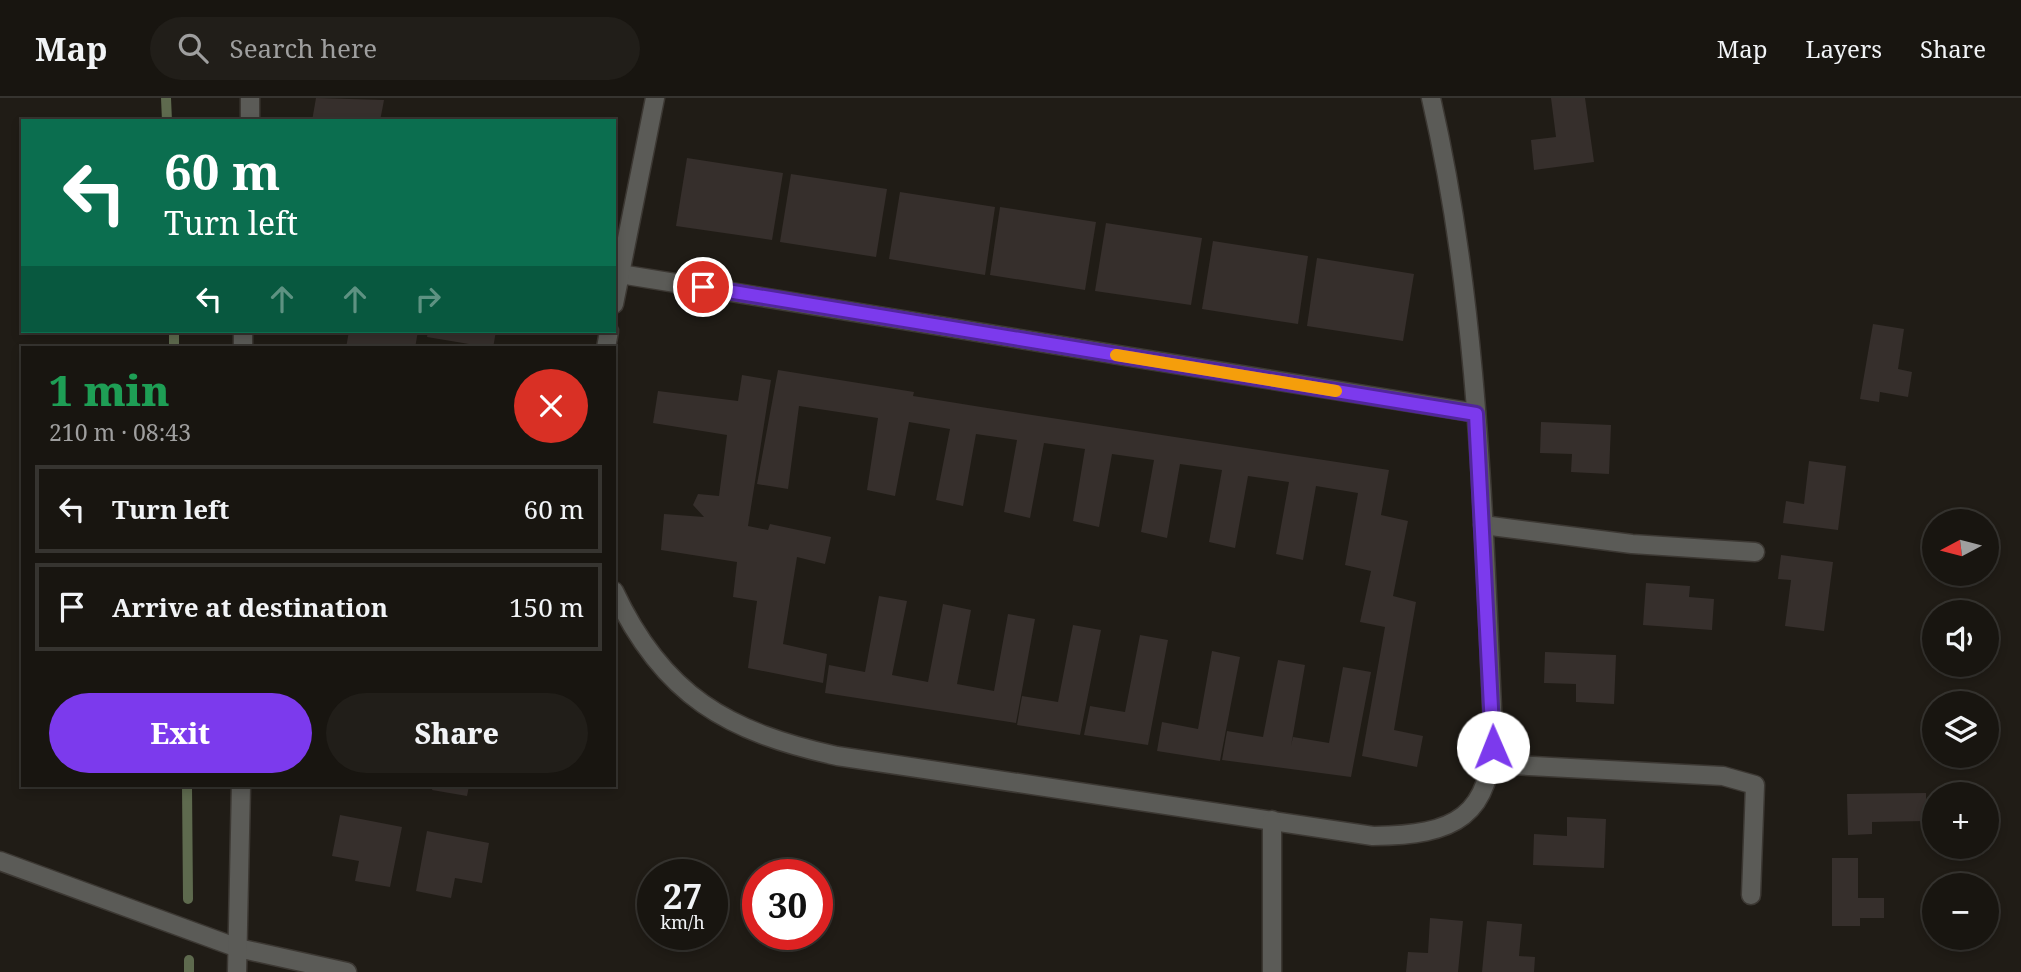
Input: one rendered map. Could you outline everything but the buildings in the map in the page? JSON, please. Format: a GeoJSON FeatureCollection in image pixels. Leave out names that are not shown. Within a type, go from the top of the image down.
{"type":"FeatureCollection","features":[{"type":"Feature","properties":{"kind":"street"},"geometry":{"type":"LineString","coordinates":[[250,98],[250,119]]}},
{"type":"Feature","properties":{"kind":"street"},"geometry":{"type":"LineString","coordinates":[[616,294],[655,98]]}},
{"type":"Feature","properties":{"kind":"street"},"geometry":{"type":"LineString","coordinates":[[616,596],[625,616],[657,661],[692,697],[736,726],[782,744],[837,755],[1373,836],[1414,835],[1450,826],[1477,801],[1493,764],[1476,414],[1460,255],[1431,98]]}},
{"type":"Feature","properties":{"kind":"street"},"geometry":{"type":"LineString","coordinates":[[620,274],[1476,414]]}},
{"type":"Feature","properties":{"kind":"street"},"geometry":{"type":"LineString","coordinates":[[1483,525],[1632,544],[1755,552]]}},
{"type":"Feature","properties":{"kind":"street"},"geometry":{"type":"LineString","coordinates":[[1493,764],[1723,776],[1755,785],[1751,895]]}},
{"type":"Feature","properties":{"kind":"street"},"geometry":{"type":"LineString","coordinates":[[237,972],[242,787]]}},
{"type":"Feature","properties":{"kind":"street"},"geometry":{"type":"LineString","coordinates":[[1272,820],[1272,972]]}},
{"type":"Feature","properties":{"kind":"street"},"geometry":{"type":"LineString","coordinates":[[0,861],[238,948],[347,972]]}},
{"type":"Feature","properties":{"kind":"waterway"},"geometry":{"type":"LineString","coordinates":[[166,98],[167,119]]}},
{"type":"Feature","properties":{"kind":"waterway"},"geometry":{"type":"LineString","coordinates":[[174,333],[174,346]]}},
{"type":"Feature","properties":{"kind":"waterway"},"geometry":{"type":"LineString","coordinates":[[187,787],[188,899]]}},
{"type":"Feature","properties":{"kind":"waterway"},"geometry":{"type":"LineString","coordinates":[[189,960],[189,972]]}},
{"type":"Feature","properties":{"kind":"slow traffic"},"geometry":{"type":"LineString","coordinates":[[1116,355],[1336,391]]}},
{"type":"Feature","properties":{"kind":"route"},"geometry":{"type":"LineString","coordinates":[[703,287],[1476,414],[1493,747]]}}]}
